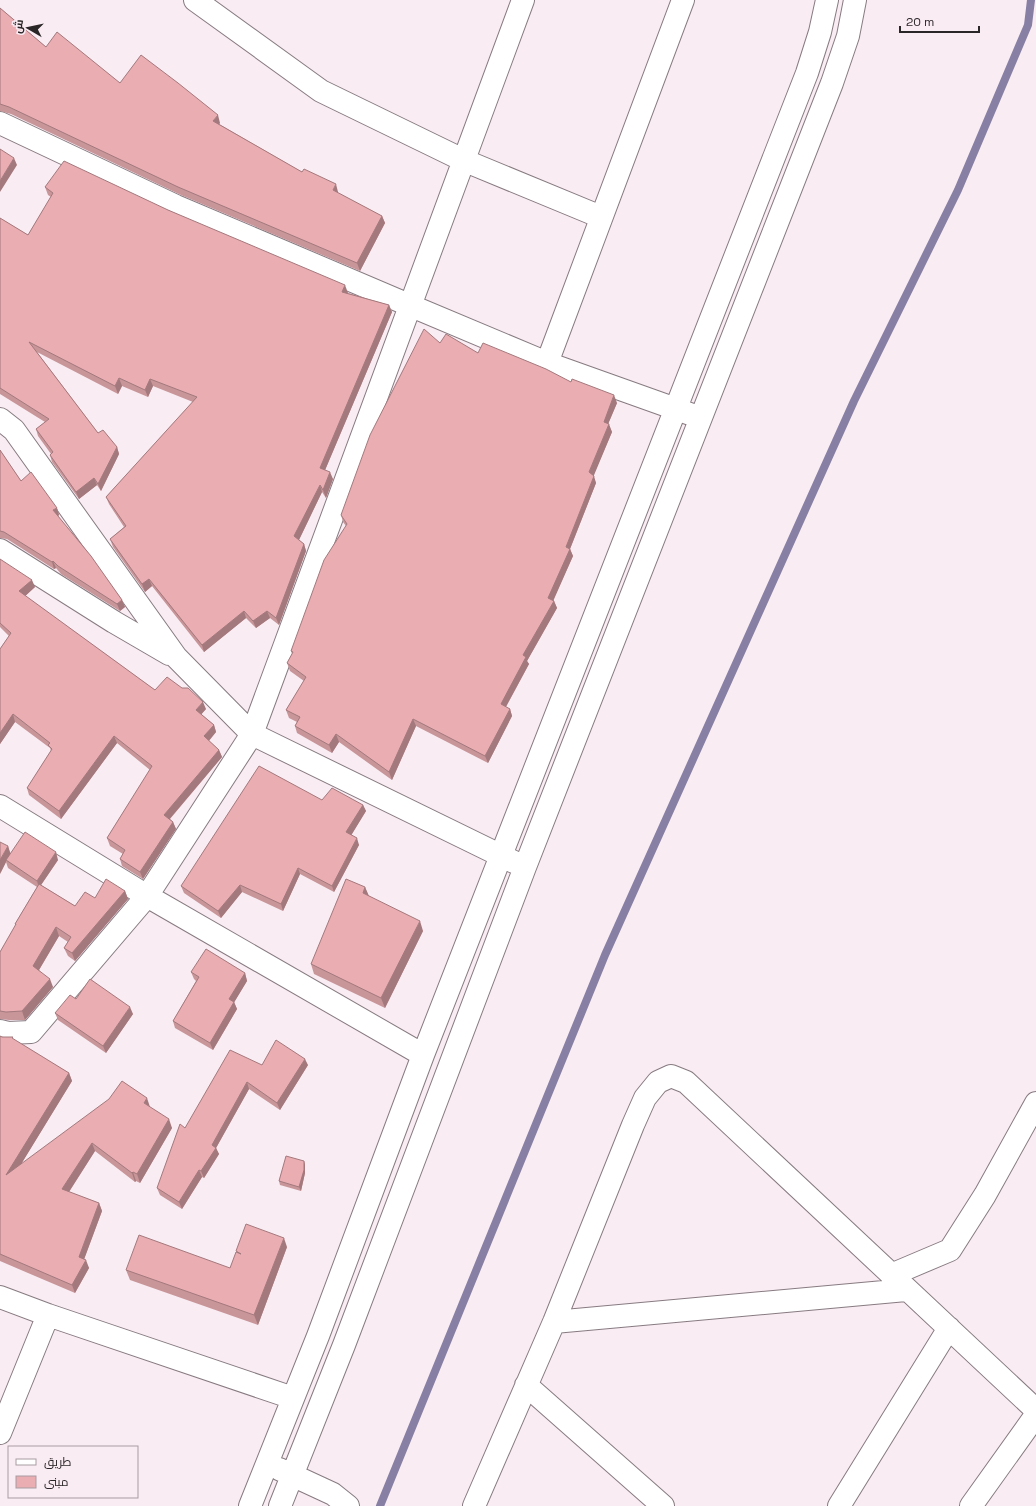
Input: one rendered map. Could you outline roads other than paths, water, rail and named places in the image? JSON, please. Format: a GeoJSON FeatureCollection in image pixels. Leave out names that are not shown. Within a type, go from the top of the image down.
{"type":"FeatureCollection","features":[{"type":"Feature","properties":{"kind":"street"},"geometry":{"type":"LineString","coordinates":[[195,0],[321,91],[463,160],[601,217]]}},
{"type":"Feature","properties":{"kind":"street"},"geometry":{"type":"LineString","coordinates":[[547,362],[683,0]]}},
{"type":"Feature","properties":{"kind":"street"},"geometry":{"type":"LineString","coordinates":[[250,1506],[304,1372],[423,1055],[807,73],[820,32],[827,0]]}},
{"type":"Feature","properties":{"kind":"street"},"geometry":{"type":"LineString","coordinates":[[280,1506],[329,1382],[524,867],[832,83],[848,36],[855,0]]}},
{"type":"Feature","properties":{"kind":"street"},"geometry":{"type":"LineString","coordinates":[[0,1031],[8,1033],[30,1032],[146,896],[252,734],[520,1]]}},
{"type":"Feature","properties":{"kind":"street"},"geometry":{"type":"LineString","coordinates":[[0,123],[176,206],[409,306],[547,362],[700,418]]}},
{"type":"Feature","properties":{"kind":"street"},"geometry":{"type":"LineString","coordinates":[[0,419],[14,430],[176,657],[252,734],[524,867]]}},
{"type":"Feature","properties":{"kind":"street"},"geometry":{"type":"LineString","coordinates":[[0,550],[114,622],[176,657]]}},
{"type":"Feature","properties":{"kind":"street"},"geometry":{"type":"LineString","coordinates":[[0,806],[146,896],[423,1055]]}},
{"type":"Feature","properties":{"kind":"street"},"geometry":{"type":"LineString","coordinates":[[474,1506],[554,1322],[645,1098],[658,1082],[671,1076],[686,1082],[1036,1410]]}},
{"type":"Feature","properties":{"kind":"street"},"geometry":{"type":"LineString","coordinates":[[554,1322],[898,1282],[950,1250],[985,1195],[1036,1103]]}},
{"type":"Feature","properties":{"kind":"street"},"geometry":{"type":"LineString","coordinates":[[0,1297],[293,1398]]}},
{"type":"Feature","properties":{"kind":"street"},"geometry":{"type":"LineString","coordinates":[[0,1433],[48,1314]]}},
{"type":"Feature","properties":{"kind":"street"},"geometry":{"type":"LineString","coordinates":[[839,1506],[949,1328]]}},
{"type":"Feature","properties":{"kind":"street"},"geometry":{"type":"LineString","coordinates":[[304,1372],[329,1382]]}},
{"type":"Feature","properties":{"kind":"street"},"geometry":{"type":"LineString","coordinates":[[526,1385],[663,1506]]}},
{"type":"Feature","properties":{"kind":"street"},"geometry":{"type":"LineString","coordinates":[[971,1506],[1036,1415]]}},
{"type":"Feature","properties":{"kind":"street"},"geometry":{"type":"LineString","coordinates":[[267,1463],[333,1494],[348,1506]]}},
{"type":"Feature","properties":{"kind":"waterway"},"geometry":{"type":"LineString","coordinates":[[380,1506],[605,955],[854,401],[958,190],[1028,25],[1031,0]]}}]}
